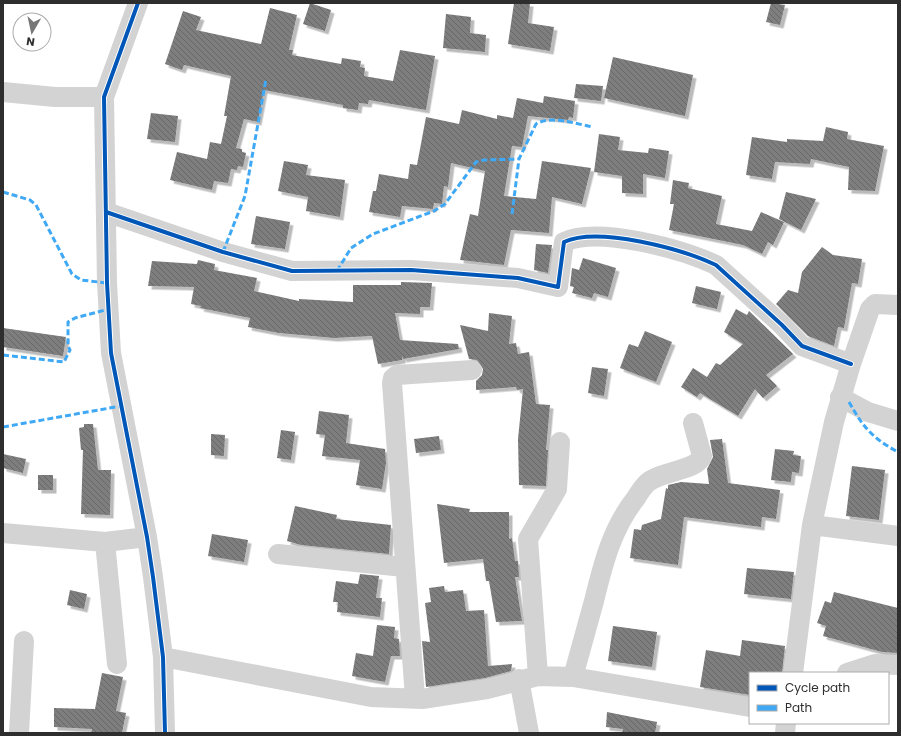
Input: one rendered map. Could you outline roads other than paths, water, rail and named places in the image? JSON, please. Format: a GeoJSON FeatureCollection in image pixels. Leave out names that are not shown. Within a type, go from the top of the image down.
{"type":"FeatureCollection","features":[{"type":"Feature","properties":{"kind":"street"},"geometry":{"type":"LineString","coordinates":[[138,3],[104,96],[111,353],[147,537],[163,658],[165,733]]}},
{"type":"Feature","properties":{"kind":"street"},"geometry":{"type":"LineString","coordinates":[[3,92],[55,97],[104,96]]}},
{"type":"Feature","properties":{"kind":"street"},"geometry":{"type":"LineString","coordinates":[[106,212],[223,252],[292,271],[411,270],[518,278],[558,287],[564,242],[572,238],[584,236],[618,238],[651,244],[705,260],[716,265],[777,320],[802,346],[850,364]]}},
{"type":"Feature","properties":{"kind":"street"},"geometry":{"type":"LineString","coordinates":[[792,672],[812,525],[840,397],[870,309],[875,304],[898,305]]}},
{"type":"Feature","properties":{"kind":"street"},"geometry":{"type":"LineString","coordinates":[[415,698],[392,396],[393,378],[397,375],[472,370]]}},
{"type":"Feature","properties":{"kind":"street"},"geometry":{"type":"LineString","coordinates":[[840,397],[868,412],[898,421]]}},
{"type":"Feature","properties":{"kind":"street"},"geometry":{"type":"LineString","coordinates":[[573,677],[611,540],[624,512],[647,483],[662,474],[688,467],[701,460],[702,456],[693,423]]}},
{"type":"Feature","properties":{"kind":"street"},"geometry":{"type":"LineString","coordinates":[[529,733],[528,539],[557,489],[560,442]]}},
{"type":"Feature","properties":{"kind":"street"},"geometry":{"type":"LineString","coordinates":[[812,525],[898,536]]}},
{"type":"Feature","properties":{"kind":"street"},"geometry":{"type":"LineString","coordinates":[[3,533],[105,542],[147,537]]}},
{"type":"Feature","properties":{"kind":"street"},"geometry":{"type":"LineString","coordinates":[[105,542],[117,664]]}},
{"type":"Feature","properties":{"kind":"street"},"geometry":{"type":"LineString","coordinates":[[278,554],[404,567]]}},
{"type":"Feature","properties":{"kind":"street"},"geometry":{"type":"LineString","coordinates":[[19,733],[24,641]]}},
{"type":"Feature","properties":{"kind":"street"},"geometry":{"type":"LineString","coordinates":[[163,658],[371,697],[415,698],[458,694],[487,689],[528,678],[573,677],[749,707]]}},
{"type":"Feature","properties":{"kind":"street"},"geometry":{"type":"LineString","coordinates":[[850,672],[875,664],[898,665]]}}]}
